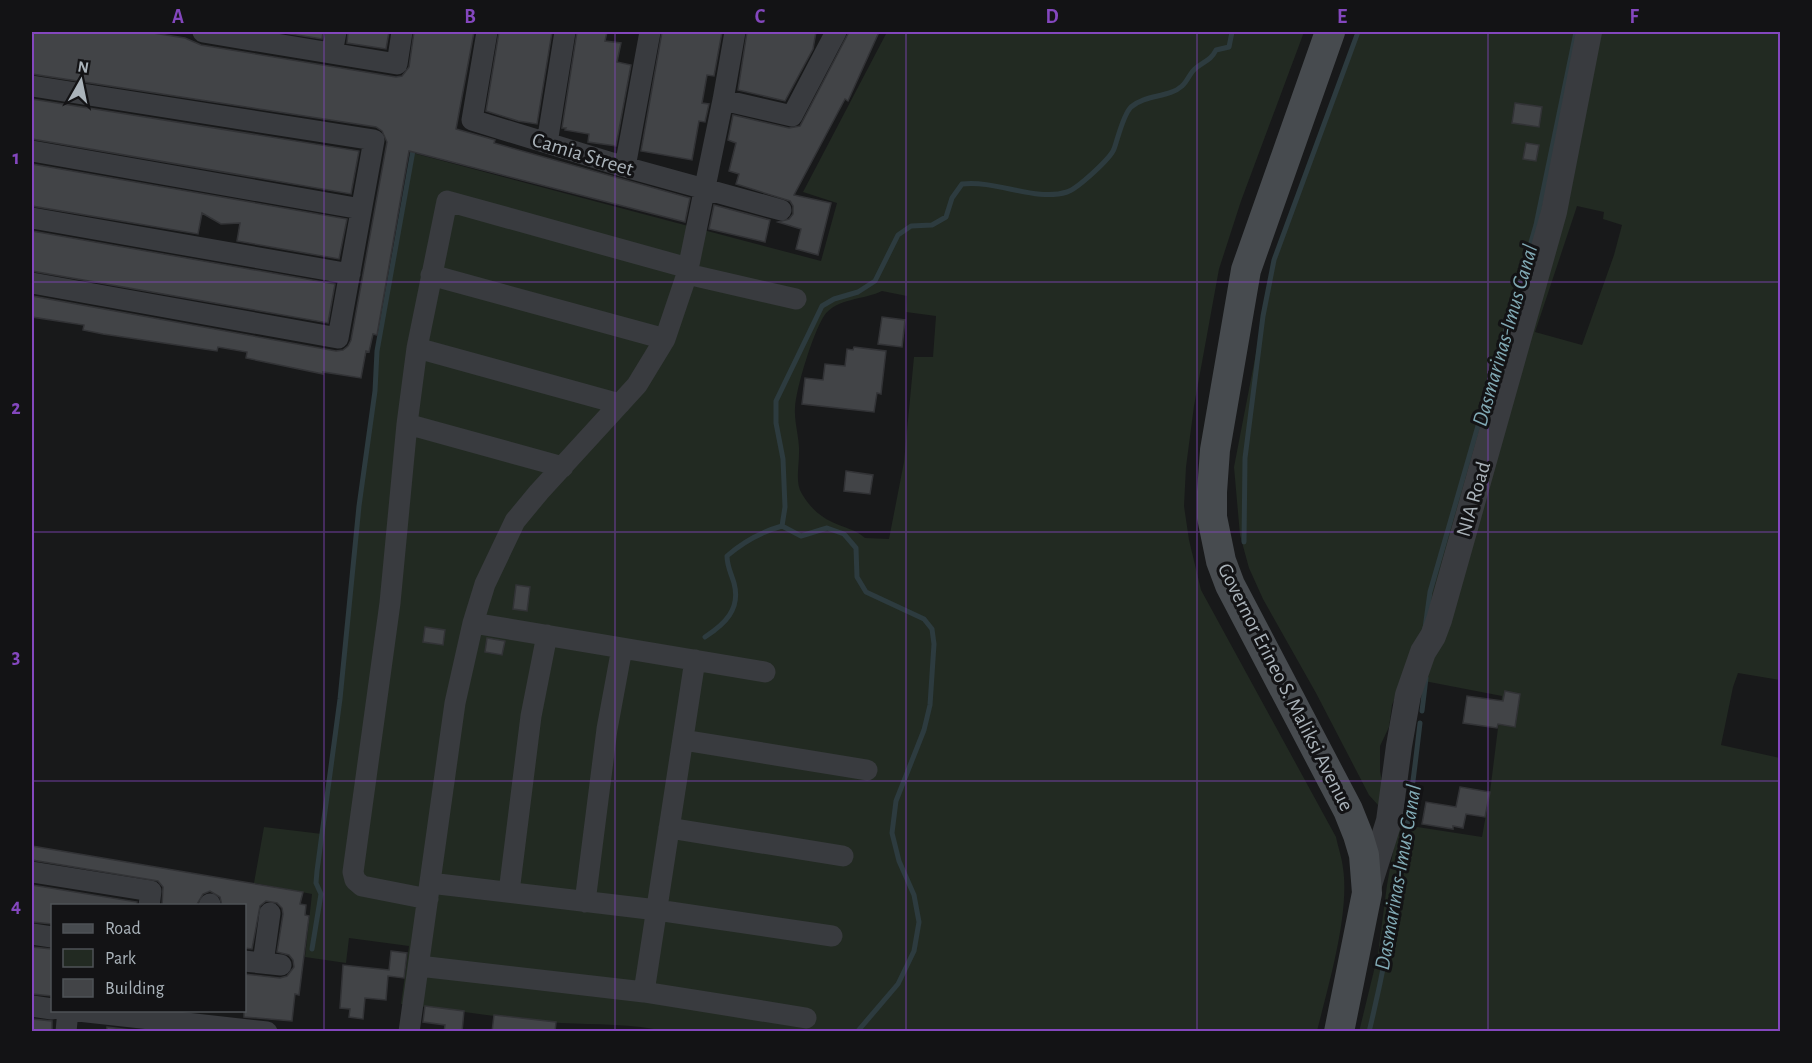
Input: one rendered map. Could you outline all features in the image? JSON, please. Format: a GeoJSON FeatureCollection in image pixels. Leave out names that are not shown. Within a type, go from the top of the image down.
{"type":"FeatureCollection","features":[{"type":"Feature","properties":{"kind":"main road","name":"Governor Erineo S. Maliksi Avenue"},"geometry":{"type":"LineString","coordinates":[[1330,32],[1246,270],[1215,450],[1212,517],[1221,561],[1230,585],[1348,810],[1364,855],[1367,893],[1339,1032]]}},
{"type":"Feature","properties":{"kind":"street"},"geometry":{"type":"LineString","coordinates":[[203,32],[268,37],[332,53],[397,64],[402,32]]}},
{"type":"Feature","properties":{"kind":"street"},"geometry":{"type":"LineString","coordinates":[[332,53],[336,32]]}},
{"type":"Feature","properties":{"kind":"street","name":"Camia Street"},"geometry":{"type":"LineString","coordinates":[[487,32],[472,120],[625,167],[781,210]]}},
{"type":"Feature","properties":{"kind":"street"},"geometry":{"type":"LineString","coordinates":[[547,143],[565,32]]}},
{"type":"Feature","properties":{"kind":"street"},"geometry":{"type":"LineString","coordinates":[[625,167],[650,32]]}},
{"type":"Feature","properties":{"kind":"street"},"geometry":{"type":"LineString","coordinates":[[409,1032],[455,703],[484,584],[515,521],[637,385],[665,339],[688,271],[735,32]]}},
{"type":"Feature","properties":{"kind":"street"},"geometry":{"type":"LineString","coordinates":[[817,67],[823,32]]}},
{"type":"Feature","properties":{"kind":"street"},"geometry":{"type":"LineString","coordinates":[[723,100],[792,116],[836,32]]}},
{"type":"Feature","properties":{"kind":"street","name":"NIA Road"},"geometry":{"type":"LineString","coordinates":[[1367,893],[1389,821],[1404,716],[1413,678],[1422,652],[1433,636],[1439,620],[1554,212],[1590,32]]}},
{"type":"Feature","properties":{"kind":"street"},"geometry":{"type":"LineString","coordinates":[[32,86],[374,140],[338,338],[32,283]]}},
{"type":"Feature","properties":{"kind":"street"},"geometry":{"type":"LineString","coordinates":[[32,151],[362,209]]}},
{"type":"Feature","properties":{"kind":"street"},"geometry":{"type":"LineString","coordinates":[[796,299],[688,271],[447,201],[417,348],[407,424],[390,603],[353,872],[355,880],[362,886],[429,891],[509,892],[657,910],[832,936]]}},
{"type":"Feature","properties":{"kind":"street"},"geometry":{"type":"LineString","coordinates":[[32,218],[350,274]]}},
{"type":"Feature","properties":{"kind":"street"},"geometry":{"type":"LineString","coordinates":[[431,275],[665,339]]}},
{"type":"Feature","properties":{"kind":"street"},"geometry":{"type":"LineString","coordinates":[[417,348],[620,405]]}},
{"type":"Feature","properties":{"kind":"street"},"geometry":{"type":"LineString","coordinates":[[407,424],[563,467]]}},
{"type":"Feature","properties":{"kind":"street"},"geometry":{"type":"LineString","coordinates":[[473,623],[765,672]]}},
{"type":"Feature","properties":{"kind":"street"},"geometry":{"type":"LineString","coordinates":[[509,892],[531,716],[547,635]]}},
{"type":"Feature","properties":{"kind":"street"},"geometry":{"type":"LineString","coordinates":[[585,902],[607,729],[622,648]]}},
{"type":"Feature","properties":{"kind":"street"},"geometry":{"type":"LineString","coordinates":[[644,992],[695,660]]}},
{"type":"Feature","properties":{"kind":"street"},"geometry":{"type":"LineString","coordinates":[[683,740],[867,770]]}},
{"type":"Feature","properties":{"kind":"street"},"geometry":{"type":"LineString","coordinates":[[669,828],[843,856]]}},
{"type":"Feature","properties":{"kind":"street"},"geometry":{"type":"LineString","coordinates":[[32,872],[150,898]]}},
{"type":"Feature","properties":{"kind":"street"},"geometry":{"type":"LineString","coordinates":[[263,963],[270,913]]}},
{"type":"Feature","properties":{"kind":"street"},"geometry":{"type":"LineString","coordinates":[[32,934],[51,937]]}},
{"type":"Feature","properties":{"kind":"street"},"geometry":{"type":"LineString","coordinates":[[419,966],[644,992],[806,1018]]}},
{"type":"Feature","properties":{"kind":"street"},"geometry":{"type":"LineString","coordinates":[[32,1006],[51,1009]]}},
{"type":"Feature","properties":{"kind":"street"},"geometry":{"type":"LineString","coordinates":[[66,1032],[68,1012]]}},
{"type":"Feature","properties":{"kind":"street"},"geometry":{"type":"LineString","coordinates":[[73,1012],[130,1024],[267,1032]]}},
{"type":"Feature","properties":{"kind":"green space"},"geometry":{"type":"Polygon","coordinates":[[[887,32],[1304,32],[1241,201],[1219,269],[1194,406],[1186,467],[1184,506],[1189,540],[1201,590],[1336,837],[1342,860],[1344,886],[1341,928],[1317,1031],[667,1032],[628,1026],[521,1019],[401,1004],[409,946],[349,938],[346,963],[305,957],[312,894],[254,883],[264,827],[322,834],[340,699],[359,506],[375,391],[377,351],[413,153],[821,261],[837,203],[803,192],[887,32]],[[882,291],[843,303],[829,310],[810,347],[796,399],[800,490],[812,507],[823,517],[865,538],[889,539],[904,462],[914,357],[933,357],[936,316],[906,312],[907,296],[882,291]]]}},
{"type":"Feature","properties":{"kind":"green space"},"geometry":{"type":"Polygon","coordinates":[[[1358,32],[1581,32],[1548,188],[1433,605],[1392,705],[1389,727],[1380,746],[1380,771],[1384,793],[1378,805],[1369,795],[1316,693],[1263,599],[1249,568],[1240,535],[1234,467],[1274,260],[1358,32]]]}},
{"type":"Feature","properties":{"kind":"green space"},"geometry":{"type":"Polygon","coordinates":[[[1598,32],[1780,32],[1780,680],[1738,673],[1721,745],[1780,758],[1780,1031],[1359,1032],[1378,954],[1398,824],[1482,837],[1490,792],[1502,696],[1419,680],[1598,32]],[[1577,206],[1535,332],[1582,345],[1614,255],[1622,225],[1603,219],[1604,212],[1577,206]]]}},
{"type":"Feature","properties":{"kind":"building"},"geometry":{"type":"Polygon","coordinates":[[[32,32],[147,32],[185,38],[201,45],[396,77],[402,76],[409,67],[414,32],[474,32],[456,129],[495,140],[494,143],[690,198],[685,222],[409,151],[377,335],[373,334],[369,352],[366,351],[361,378],[323,372],[323,374],[246,358],[247,352],[218,347],[217,351],[103,334],[83,330],[84,325],[32,317],[32,296],[336,351],[343,350],[351,340],[387,142],[382,131],[376,127],[32,74],[32,32]]]}},
{"type":"Feature","properties":{"kind":"building"},"geometry":{"type":"Polygon","coordinates":[[[278,32],[323,32],[322,39],[278,32]]]}},
{"type":"Feature","properties":{"kind":"building"},"geometry":{"type":"Polygon","coordinates":[[[348,32],[389,32],[386,49],[347,43],[348,32]]]}},
{"type":"Feature","properties":{"kind":"building"},"geometry":{"type":"Polygon","coordinates":[[[499,32],[552,32],[537,124],[486,111],[499,32]]]}},
{"type":"Feature","properties":{"kind":"building"},"geometry":{"type":"Polygon","coordinates":[[[577,32],[607,32],[605,41],[621,43],[617,62],[631,65],[616,146],[588,142],[589,134],[562,128],[577,32]]]}},
{"type":"Feature","properties":{"kind":"building"},"geometry":{"type":"Polygon","coordinates":[[[662,32],[722,32],[714,76],[707,75],[702,103],[709,104],[705,122],[699,121],[692,160],[641,151],[662,32]]]}},
{"type":"Feature","properties":{"kind":"building"},"geometry":{"type":"Polygon","coordinates":[[[747,32],[816,32],[813,49],[785,101],[738,90],[747,32]]]}},
{"type":"Feature","properties":{"kind":"building"},"geometry":{"type":"Polygon","coordinates":[[[849,32],[879,32],[848,101],[845,99],[794,195],[831,203],[818,255],[796,249],[801,229],[778,222],[789,219],[793,214],[790,201],[736,184],[739,174],[729,171],[736,143],[728,140],[733,115],[789,128],[800,126],[849,32]]]}},
{"type":"Feature","properties":{"kind":"building"},"geometry":{"type":"Polygon","coordinates":[[[32,99],[359,151],[351,194],[32,139],[32,99]]]}},
{"type":"Feature","properties":{"kind":"building"},"geometry":{"type":"Polygon","coordinates":[[[1515,103],[1542,107],[1539,127],[1512,123],[1515,103]]]}},
{"type":"Feature","properties":{"kind":"building"},"geometry":{"type":"Polygon","coordinates":[[[1526,143],[1539,145],[1536,161],[1523,159],[1526,143]]]}},
{"type":"Feature","properties":{"kind":"building"},"geometry":{"type":"Polygon","coordinates":[[[32,164],[347,219],[339,259],[237,241],[240,223],[221,224],[202,213],[198,234],[32,206],[32,164]]]}},
{"type":"Feature","properties":{"kind":"building"},"geometry":{"type":"Polygon","coordinates":[[[714,205],[770,220],[765,242],[709,229],[714,205]]]}},
{"type":"Feature","properties":{"kind":"building"},"geometry":{"type":"Polygon","coordinates":[[[32,231],[335,284],[328,323],[32,271],[32,231]]]}},
{"type":"Feature","properties":{"kind":"building"},"geometry":{"type":"Polygon","coordinates":[[[882,317],[905,320],[902,347],[878,344],[882,317]]]}},
{"type":"Feature","properties":{"kind":"building"},"geometry":{"type":"Polygon","coordinates":[[[854,347],[886,351],[881,394],[877,393],[874,412],[802,404],[805,378],[823,380],[825,364],[845,366],[847,349],[853,350],[854,347]]]}},
{"type":"Feature","properties":{"kind":"building"},"geometry":{"type":"Polygon","coordinates":[[[846,471],[873,475],[870,494],[844,491],[846,471]]]}},
{"type":"Feature","properties":{"kind":"building"},"geometry":{"type":"Polygon","coordinates":[[[516,585],[530,587],[527,611],[513,609],[516,585]]]}},
{"type":"Feature","properties":{"kind":"building"},"geometry":{"type":"Polygon","coordinates":[[[425,627],[445,630],[443,645],[423,642],[425,627]]]}},
{"type":"Feature","properties":{"kind":"building"},"geometry":{"type":"Polygon","coordinates":[[[487,638],[505,641],[502,655],[485,652],[487,638]]]}},
{"type":"Feature","properties":{"kind":"building"},"geometry":{"type":"Polygon","coordinates":[[[1505,691],[1520,694],[1515,727],[1498,724],[1497,728],[1463,723],[1467,696],[1503,701],[1505,691]]]}},
{"type":"Feature","properties":{"kind":"building"},"geometry":{"type":"Polygon","coordinates":[[[1460,787],[1490,792],[1485,817],[1466,814],[1463,828],[1453,826],[1453,829],[1422,824],[1426,802],[1456,807],[1460,787]]]}},
{"type":"Feature","properties":{"kind":"building"},"geometry":{"type":"Polygon","coordinates":[[[32,846],[303,892],[300,904],[306,905],[305,915],[309,916],[299,995],[295,994],[292,1021],[244,1017],[246,974],[280,978],[287,976],[294,967],[289,955],[277,952],[283,914],[282,908],[277,903],[266,901],[260,906],[252,949],[246,948],[246,904],[222,904],[220,897],[210,891],[203,894],[197,904],[162,904],[163,887],[158,881],[32,860],[32,846]]]}},
{"type":"Feature","properties":{"kind":"building"},"geometry":{"type":"Polygon","coordinates":[[[32,885],[137,902],[136,904],[51,904],[51,924],[32,922],[32,885]]]}},
{"type":"Feature","properties":{"kind":"building"},"geometry":{"type":"Polygon","coordinates":[[[32,947],[51,949],[51,996],[32,994],[32,947]]]}},
{"type":"Feature","properties":{"kind":"building"},"geometry":{"type":"Polygon","coordinates":[[[391,951],[407,953],[404,978],[388,976],[386,1000],[365,998],[363,1019],[349,1017],[350,1009],[340,1008],[343,965],[389,970],[391,951]]]}},
{"type":"Feature","properties":{"kind":"building"},"geometry":{"type":"Polygon","coordinates":[[[425,1006],[464,1011],[462,1032],[444,1032],[445,1025],[423,1022],[425,1006]]]}},
{"type":"Feature","properties":{"kind":"building"},"geometry":{"type":"Polygon","coordinates":[[[494,1015],[556,1022],[555,1032],[492,1032],[494,1015]]]}},
{"type":"Feature","properties":{"kind":"building"},"geometry":{"type":"Polygon","coordinates":[[[32,1019],[52,1021],[52,1032],[32,1032],[32,1019]]]}},
{"type":"Feature","properties":{"kind":"building"},"geometry":{"type":"Polygon","coordinates":[[[107,1027],[147,1032],[107,1032],[107,1027]]]}},
{"type":"Feature","properties":{"kind":"waterway"},"geometry":{"type":"LineString","coordinates":[[857,1032],[898,984],[914,951],[919,922],[914,895],[899,861],[892,833],[896,801],[924,730],[930,705],[934,644],[932,629],[924,619],[866,592],[857,577],[856,548],[844,534],[827,528],[801,536],[782,526],[785,507],[783,459],[776,423],[776,401],[822,306],[834,299],[858,292],[875,281],[898,235],[911,226],[932,225],[946,217],[952,198],[962,184],[989,185],[1042,194],[1072,190],[1111,154],[1123,121],[1131,107],[1143,100],[1177,90],[1216,50],[1229,47],[1232,32]]}},
{"type":"Feature","properties":{"kind":"waterway"},"geometry":{"type":"LineString","coordinates":[[1244,542],[1245,458],[1263,316],[1274,260],[1358,32]]}},
{"type":"Feature","properties":{"kind":"waterway","name":"Dasmarinas-Imus Canal"},"geometry":{"type":"LineString","coordinates":[[1425,628],[1430,592],[1536,225],[1576,32]]}},
{"type":"Feature","properties":{"kind":"waterway"},"geometry":{"type":"LineString","coordinates":[[312,949],[321,894],[316,883],[317,871],[340,699],[359,506],[375,391],[377,351],[414,145]]}},
{"type":"Feature","properties":{"kind":"waterway"},"geometry":{"type":"LineString","coordinates":[[705,637],[725,621],[735,601],[736,592],[727,556],[753,538],[782,526]]}},
{"type":"Feature","properties":{"kind":"waterway","name":"Dasmarinas-Imus Canal"},"geometry":{"type":"LineString","coordinates":[[1422,711],[1426,678]]}},
{"type":"Feature","properties":{"kind":"waterway","name":"Dasmarinas-Imus Canal"},"geometry":{"type":"LineString","coordinates":[[1369,1032],[1386,955],[1399,878],[1420,723]]}}]}
